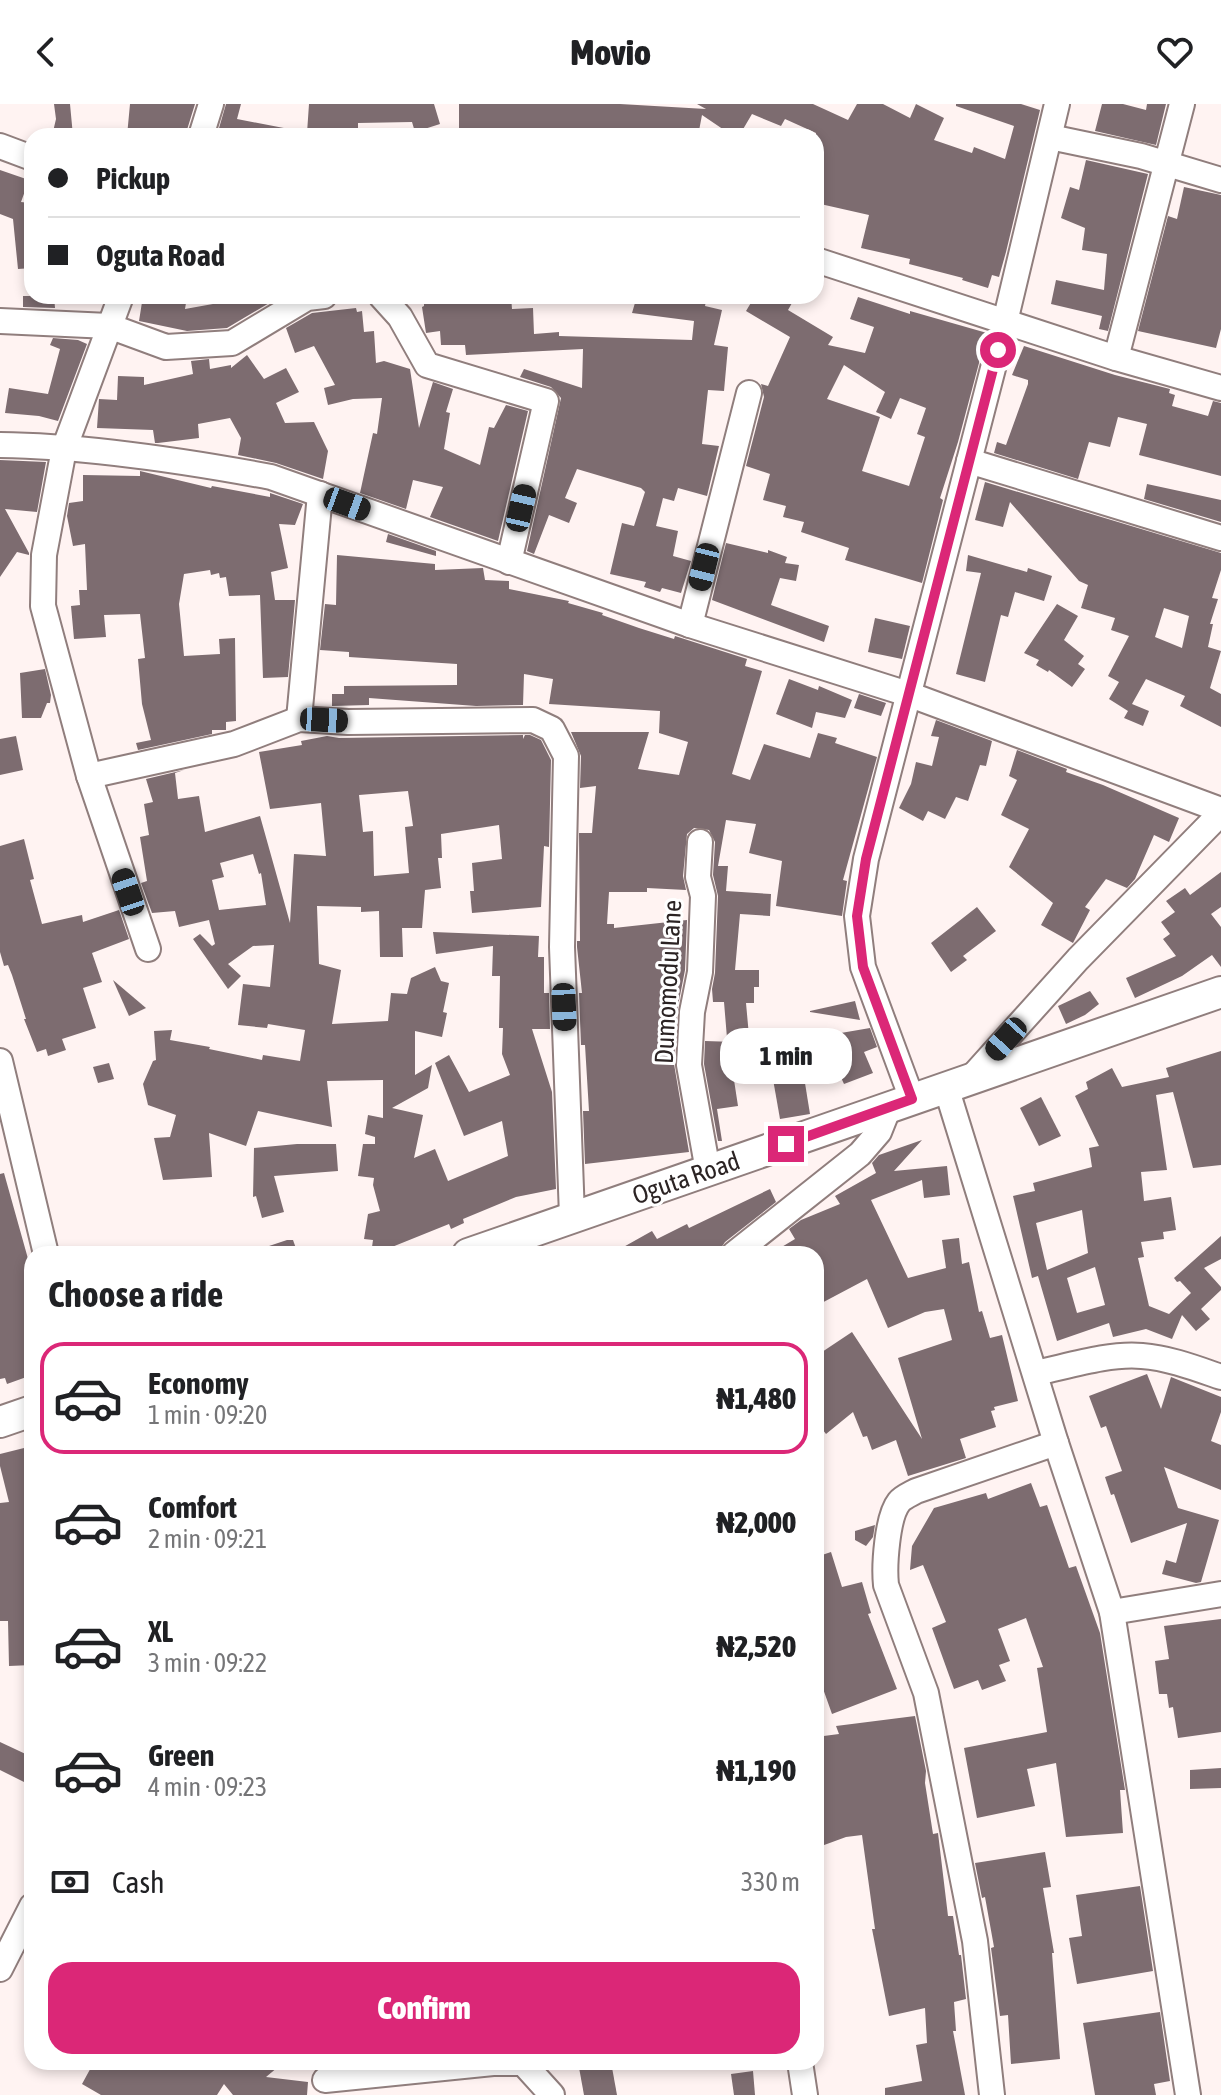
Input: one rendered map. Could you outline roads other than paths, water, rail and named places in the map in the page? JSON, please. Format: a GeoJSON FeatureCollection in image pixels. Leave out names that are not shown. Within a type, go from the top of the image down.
{"type":"FeatureCollection","features":[{"type":"Feature","properties":{"kind":"main road","name":"Oguta Road"},"geometry":{"type":"LineString","coordinates":[[490,1246],[1221,992]]}},
{"type":"Feature","properties":{"kind":"main road"},"geometry":{"type":"LineString","coordinates":[[0,1422],[24,1414]]}},
{"type":"Feature","properties":{"kind":"street"},"geometry":{"type":"LineString","coordinates":[[204,128],[211,104]]}},
{"type":"Feature","properties":{"kind":"street"},"geometry":{"type":"LineString","coordinates":[[744,1246],[860,1154],[900,1103],[863,967],[857,916],[866,859],[1005,322],[1057,104]]}},
{"type":"Feature","properties":{"kind":"street"},"geometry":{"type":"LineString","coordinates":[[1116,358],[1182,104]]}},
{"type":"Feature","properties":{"kind":"street"},"geometry":{"type":"LineString","coordinates":[[1050,137],[1141,156],[1221,180]]}},
{"type":"Feature","properties":{"kind":"street"},"geometry":{"type":"LineString","coordinates":[[0,146],[24,155]]}},
{"type":"Feature","properties":{"kind":"street"},"geometry":{"type":"LineString","coordinates":[[824,263],[1116,358],[1221,388]]}},
{"type":"Feature","properties":{"kind":"street"},"geometry":{"type":"LineString","coordinates":[[118,304],[64,449],[44,555],[43,606],[89,776],[148,949]]}},
{"type":"Feature","properties":{"kind":"street"},"geometry":{"type":"LineString","coordinates":[[0,321],[109,326],[166,347],[232,343],[297,304]]}},
{"type":"Feature","properties":{"kind":"street"},"geometry":{"type":"LineString","coordinates":[[388,304],[400,317],[427,365],[546,401],[509,562]]}},
{"type":"Feature","properties":{"kind":"street"},"geometry":{"type":"LineString","coordinates":[[690,625],[749,393]]}},
{"type":"Feature","properties":{"kind":"street"},"geometry":{"type":"LineString","coordinates":[[0,445],[64,449],[218,467],[271,477],[690,625],[908,694],[1221,811],[958,1083],[1056,1443],[1112,1612],[1188,2095]]}},
{"type":"Feature","properties":{"kind":"street"},"geometry":{"type":"LineString","coordinates":[[969,461],[1221,538]]}},
{"type":"Feature","properties":{"kind":"street"},"geometry":{"type":"LineString","coordinates":[[299,719],[320,494]]}},
{"type":"Feature","properties":{"kind":"street"},"geometry":{"type":"LineString","coordinates":[[89,776],[234,744],[299,719],[348,722],[533,720],[552,729],[566,756],[562,947],[572,1216]]}},
{"type":"Feature","properties":{"kind":"street","name":"Dumomodu Lane"},"geometry":{"type":"LineString","coordinates":[[700,842],[698,877],[703,896],[700,972],[692,1012],[689,1065],[708,1171]]}},
{"type":"Feature","properties":{"kind":"street"},"geometry":{"type":"LineString","coordinates":[[0,1061],[44,1246]]}},
{"type":"Feature","properties":{"kind":"street"},"geometry":{"type":"LineString","coordinates":[[1036,1373],[1099,1359],[1138,1355],[1169,1360],[1221,1377]]}},
{"type":"Feature","properties":{"kind":"street"},"geometry":{"type":"LineString","coordinates":[[992,2095],[975,1941],[926,1693],[886,1585],[884,1566],[894,1513],[900,1500],[916,1491],[1056,1443]]}},
{"type":"Feature","properties":{"kind":"street"},"geometry":{"type":"LineString","coordinates":[[1112,1612],[1221,1594]]}},
{"type":"Feature","properties":{"kind":"street"},"geometry":{"type":"LineString","coordinates":[[0,1969],[24,1922]]}},
{"type":"Feature","properties":{"kind":"street"},"geometry":{"type":"LineString","coordinates":[[325,2079],[420,2070]]}},
{"type":"Feature","properties":{"kind":"street"},"geometry":{"type":"LineString","coordinates":[[529,2070],[552,2095]]}},
{"type":"Feature","properties":{"kind":"street"},"geometry":{"type":"LineString","coordinates":[[801,2070],[805,2095]]}}]}
